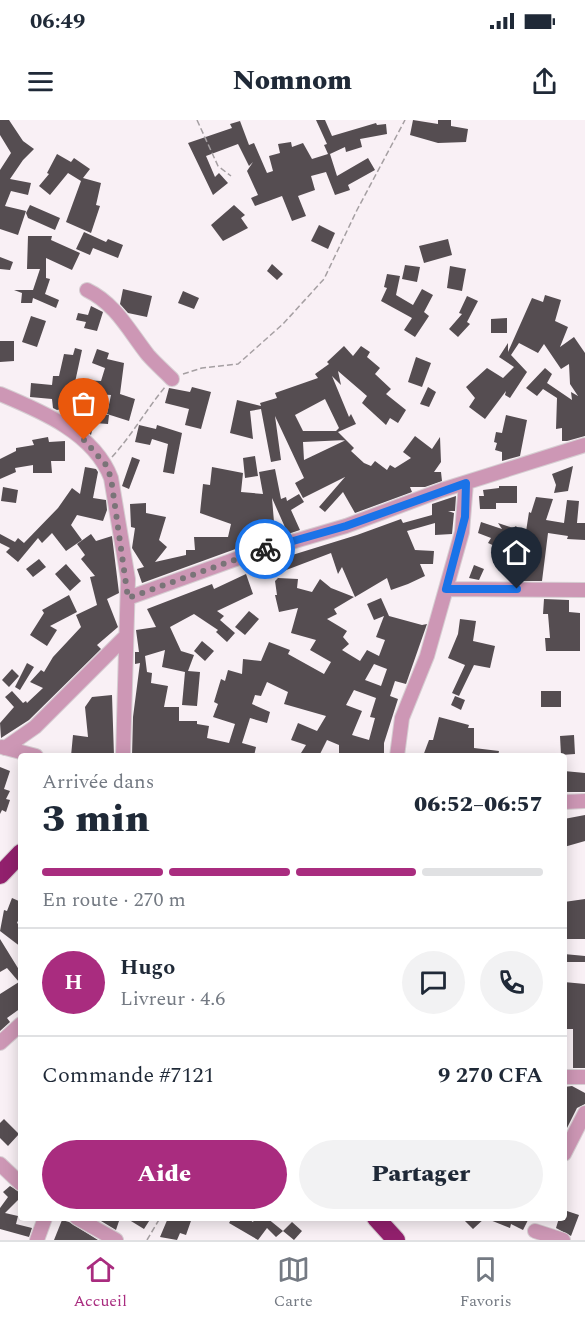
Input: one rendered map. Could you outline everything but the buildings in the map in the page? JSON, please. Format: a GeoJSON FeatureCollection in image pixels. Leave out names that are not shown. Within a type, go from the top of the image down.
{"type":"FeatureCollection","features":[{"type":"Feature","properties":{"kind":"highway"},"geometry":{"type":"LineString","coordinates":[[0,875],[18,856]]}},
{"type":"Feature","properties":{"kind":"highway"},"geometry":{"type":"LineString","coordinates":[[379,1221],[396,1240]]}},
{"type":"Feature","properties":{"kind":"street"},"geometry":{"type":"LineString","coordinates":[[87,290],[102,297],[126,323],[148,355],[172,379]]}},
{"type":"Feature","properties":{"kind":"street"},"geometry":{"type":"LineString","coordinates":[[0,394],[60,423],[84,440],[106,465],[121,537],[128,598],[124,638],[123,753]]}},
{"type":"Feature","properties":{"kind":"street"},"geometry":{"type":"LineString","coordinates":[[128,598],[247,555],[346,526],[466,483],[585,445]]}},
{"type":"Feature","properties":{"kind":"street"},"geometry":{"type":"LineString","coordinates":[[397,753],[402,718],[427,656],[465,517],[466,483]]}},
{"type":"Feature","properties":{"kind":"street"},"geometry":{"type":"LineString","coordinates":[[446,589],[585,590]]}},
{"type":"Feature","properties":{"kind":"street"},"geometry":{"type":"LineString","coordinates":[[3,748],[35,727],[124,638]]}},
{"type":"Feature","properties":{"kind":"street"},"geometry":{"type":"LineString","coordinates":[[3,748],[24,753]]}},
{"type":"Feature","properties":{"kind":"street"},"geometry":{"type":"LineString","coordinates":[[567,802],[585,801]]}},
{"type":"Feature","properties":{"kind":"street"},"geometry":{"type":"LineString","coordinates":[[0,1043],[18,1027]]}},
{"type":"Feature","properties":{"kind":"street"},"geometry":{"type":"LineString","coordinates":[[567,1077],[585,1077]]}},
{"type":"Feature","properties":{"kind":"street"},"geometry":{"type":"LineString","coordinates":[[567,1148],[585,1113]]}},
{"type":"Feature","properties":{"kind":"street"},"geometry":{"type":"LineString","coordinates":[[0,1164],[18,1181]]}},
{"type":"Feature","properties":{"kind":"street"},"geometry":{"type":"LineString","coordinates":[[37,1240],[44,1221]]}},
{"type":"Feature","properties":{"kind":"street"},"geometry":{"type":"LineString","coordinates":[[82,1221],[116,1240]]}},
{"type":"Feature","properties":{"kind":"street"},"geometry":{"type":"LineString","coordinates":[[539,1221],[533,1236],[563,1240]]}},
{"type":"Feature","properties":{"kind":"path"},"geometry":{"type":"LineString","coordinates":[[197,120],[218,166],[231,176]]}},
{"type":"Feature","properties":{"kind":"path"},"geometry":{"type":"LineString","coordinates":[[106,465],[132,435],[150,405],[172,379],[202,368],[238,364],[283,324],[324,279],[357,210],[405,120]]}},
{"type":"Feature","properties":{"kind":"path"},"geometry":{"type":"LineString","coordinates":[[147,1240],[158,1221]]}},
{"type":"Feature","properties":{"kind":"way so far"},"geometry":{"type":"LineString","coordinates":[[84,440],[106,465],[111,478],[128,579],[128,598],[265,549]]}},
{"type":"Feature","properties":{"kind":"route"},"geometry":{"type":"LineString","coordinates":[[265,549],[346,526],[466,483],[465,517],[446,589],[517,589]]}}]}
